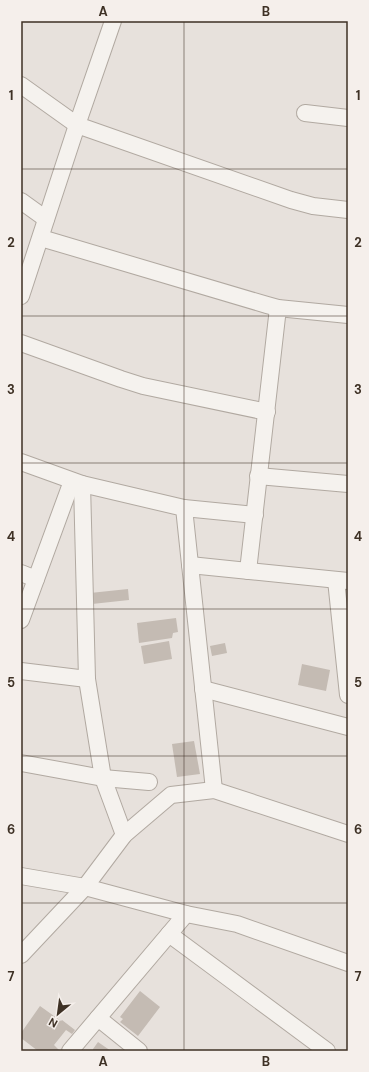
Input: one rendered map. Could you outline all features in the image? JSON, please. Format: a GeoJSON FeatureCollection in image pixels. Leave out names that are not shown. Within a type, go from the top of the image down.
{"type":"FeatureCollection","features":[{"type":"Feature","properties":{"kind":"street"},"geometry":{"type":"LineString","coordinates":[[21,296],[77,125],[114,21]]}},
{"type":"Feature","properties":{"kind":"street"},"geometry":{"type":"LineString","coordinates":[[21,85],[77,125],[291,200],[313,206],[348,210]]}},
{"type":"Feature","properties":{"kind":"street"},"geometry":{"type":"LineString","coordinates":[[305,113],[348,118]]}},
{"type":"Feature","properties":{"kind":"street"},"geometry":{"type":"LineString","coordinates":[[21,201],[46,219]]}},
{"type":"Feature","properties":{"kind":"street"},"geometry":{"type":"LineString","coordinates":[[41,238],[278,308],[348,315]]}},
{"type":"Feature","properties":{"kind":"street"},"geometry":{"type":"LineString","coordinates":[[248,571],[278,308]]}},
{"type":"Feature","properties":{"kind":"street"},"geometry":{"type":"LineString","coordinates":[[21,343],[133,383],[267,412]]}},
{"type":"Feature","properties":{"kind":"street"},"geometry":{"type":"LineString","coordinates":[[21,462],[77,483],[184,508],[255,515]]}},
{"type":"Feature","properties":{"kind":"street"},"geometry":{"type":"LineString","coordinates":[[258,476],[348,484]]}},
{"type":"Feature","properties":{"kind":"street"},"geometry":{"type":"LineString","coordinates":[[21,620],[36,579],[77,483]]}},
{"type":"Feature","properties":{"kind":"street"},"geometry":{"type":"LineString","coordinates":[[77,483],[87,679],[104,778],[124,835]]}},
{"type":"Feature","properties":{"kind":"street"},"geometry":{"type":"LineString","coordinates":[[184,508],[214,790]]}},
{"type":"Feature","properties":{"kind":"street"},"geometry":{"type":"LineString","coordinates":[[190,565],[342,581],[348,695]]}},
{"type":"Feature","properties":{"kind":"street"},"geometry":{"type":"LineString","coordinates":[[21,573],[36,579]]}},
{"type":"Feature","properties":{"kind":"street"},"geometry":{"type":"LineString","coordinates":[[21,671],[87,679]]}},
{"type":"Feature","properties":{"kind":"street"},"geometry":{"type":"LineString","coordinates":[[203,689],[348,727]]}},
{"type":"Feature","properties":{"kind":"street"},"geometry":{"type":"LineString","coordinates":[[21,763],[104,778],[149,782]]}},
{"type":"Feature","properties":{"kind":"street"},"geometry":{"type":"LineString","coordinates":[[21,955],[85,887],[124,835],[171,795],[214,790],[348,834]]}},
{"type":"Feature","properties":{"kind":"street"},"geometry":{"type":"LineString","coordinates":[[21,876],[85,887],[186,914],[229,922],[348,963]]}},
{"type":"Feature","properties":{"kind":"street"},"geometry":{"type":"LineString","coordinates":[[70,1051],[186,914]]}},
{"type":"Feature","properties":{"kind":"street"},"geometry":{"type":"LineString","coordinates":[[169,934],[327,1051]]}},
{"type":"Feature","properties":{"kind":"street"},"geometry":{"type":"LineString","coordinates":[[98,1018],[139,1051]]}},
{"type":"Feature","properties":{"kind":"building"},"geometry":{"type":"Polygon","coordinates":[[[128,589],[129,600],[92,604],[90,593],[128,589]]]}},
{"type":"Feature","properties":{"kind":"building"},"geometry":{"type":"Polygon","coordinates":[[[176,618],[178,632],[173,633],[172,638],[139,643],[137,623],[176,618]]]}},
{"type":"Feature","properties":{"kind":"building"},"geometry":{"type":"Polygon","coordinates":[[[169,641],[172,659],[144,664],[141,646],[169,641]]]}},
{"type":"Feature","properties":{"kind":"building"},"geometry":{"type":"Polygon","coordinates":[[[225,643],[227,653],[212,656],[210,646],[225,643]]]}},
{"type":"Feature","properties":{"kind":"building"},"geometry":{"type":"Polygon","coordinates":[[[302,664],[330,670],[326,691],[298,685],[302,664]]]}},
{"type":"Feature","properties":{"kind":"building"},"geometry":{"type":"Polygon","coordinates":[[[194,741],[200,774],[177,777],[172,744],[194,741]]]}},
{"type":"Feature","properties":{"kind":"building"},"geometry":{"type":"Polygon","coordinates":[[[140,991],[160,1007],[138,1036],[120,1022],[123,1019],[120,1017],[140,991]]]}},
{"type":"Feature","properties":{"kind":"building"},"geometry":{"type":"Polygon","coordinates":[[[40,1006],[75,1030],[72,1034],[66,1030],[54,1045],[59,1051],[38,1051],[21,1038],[21,1033],[40,1006]]]}},
{"type":"Feature","properties":{"kind":"building"},"geometry":{"type":"Polygon","coordinates":[[[98,1042],[111,1051],[93,1051],[98,1042]]]}}]}
